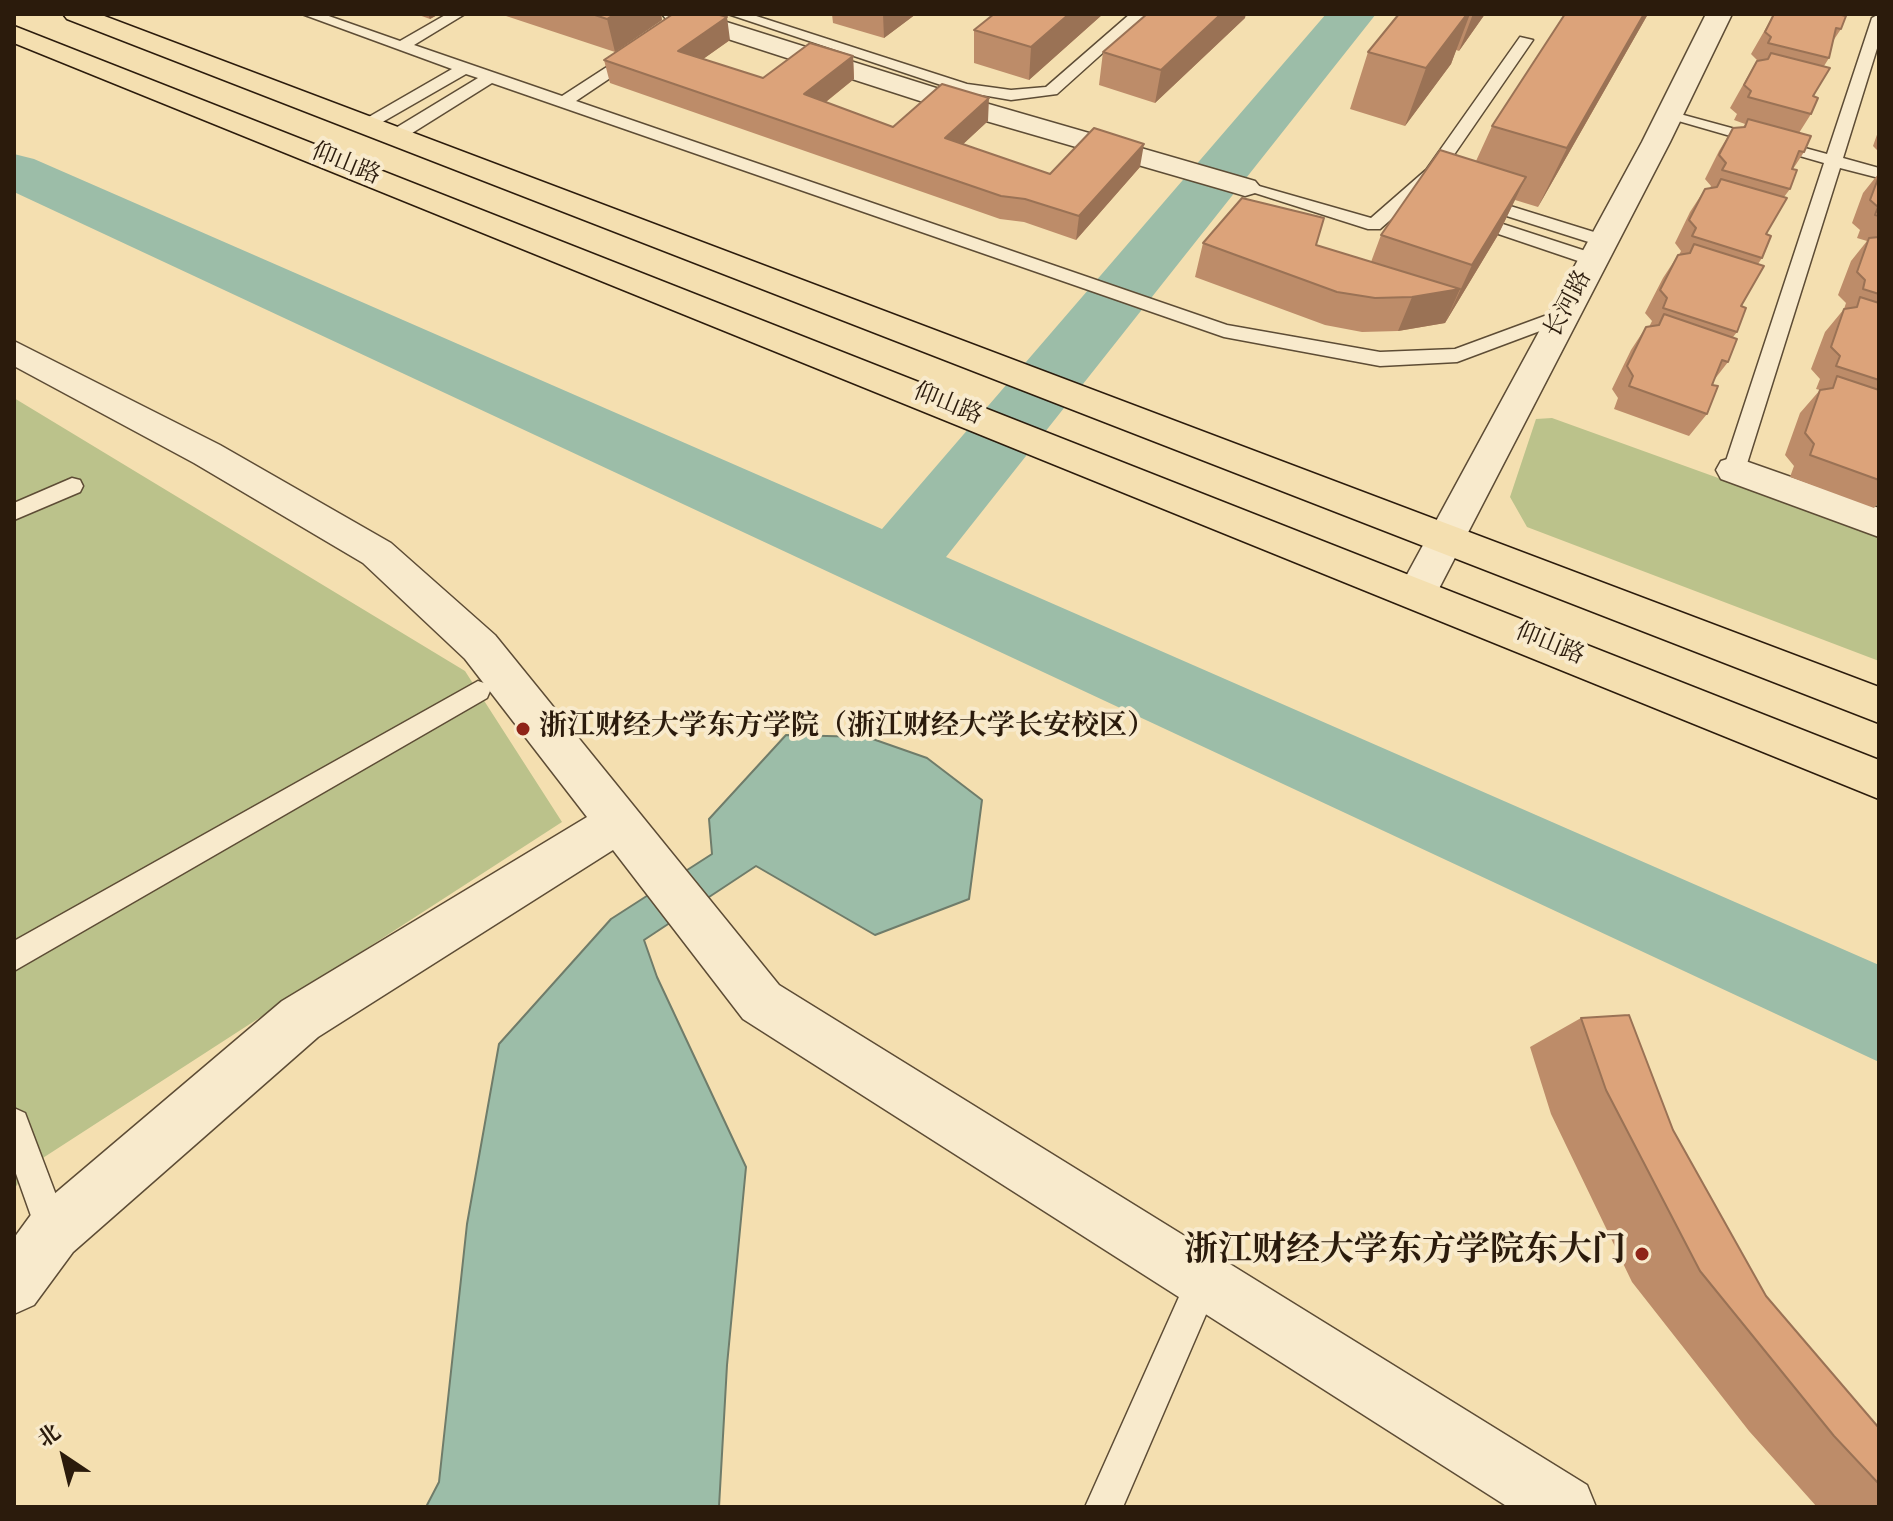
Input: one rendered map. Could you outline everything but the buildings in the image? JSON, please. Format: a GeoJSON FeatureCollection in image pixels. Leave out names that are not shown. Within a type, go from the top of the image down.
{"type":"FeatureCollection","features":[{"type":"Feature","properties":{"kind":"main road","name":"仰山路"},"geometry":{"type":"LineString","coordinates":[[76,14],[1879,705]]}},
{"type":"Feature","properties":{"kind":"main road","name":"仰山路"},"geometry":{"type":"LineString","coordinates":[[14,34],[1879,780]]}},
{"type":"Feature","properties":{"kind":"street","name":"长河路"},"geometry":{"type":"LineString","coordinates":[[1417,593],[1669,116],[1719,14]]}},
{"type":"Feature","properties":{"kind":"street"},"geometry":{"type":"LineString","coordinates":[[681,20],[1245,187]]}},
{"type":"Feature","properties":{"kind":"street"},"geometry":{"type":"LineString","coordinates":[[14,352],[207,454],[377,553],[480,647],[761,1002],[1565,1507]]}},
{"type":"Feature","properties":{"kind":"street"},"geometry":{"type":"LineString","coordinates":[[1734,470],[1879,523]]}},
{"type":"Feature","properties":{"kind":"street"},"geometry":{"type":"LineString","coordinates":[[14,1285],[53,1232],[300,1019],[617,823]]}},
{"type":"Feature","properties":{"kind":"lane"},"geometry":{"type":"LineString","coordinates":[[309,14],[1224,331],[1380,359],[1457,355],[1565,315]]}},
{"type":"Feature","properties":{"kind":"lane"},"geometry":{"type":"LineString","coordinates":[[402,46],[458,14]]}},
{"type":"Feature","properties":{"kind":"lane"},"geometry":{"type":"LineString","coordinates":[[735,14],[965,88],[1011,95],[1051,91],[1139,14]]}},
{"type":"Feature","properties":{"kind":"lane"},"geometry":{"type":"LineString","coordinates":[[1734,470],[1879,18]]}},
{"type":"Feature","properties":{"kind":"lane"},"geometry":{"type":"LineString","coordinates":[[1245,187],[1374,225],[1420,193],[1525,40]]}},
{"type":"Feature","properties":{"kind":"lane"},"geometry":{"type":"LineString","coordinates":[[564,102],[652,44]]}},
{"type":"Feature","properties":{"kind":"lane"},"geometry":{"type":"LineString","coordinates":[[366,125],[464,68]]}},
{"type":"Feature","properties":{"kind":"lane"},"geometry":{"type":"LineString","coordinates":[[395,136],[490,77]]}},
{"type":"Feature","properties":{"kind":"lane"},"geometry":{"type":"LineString","coordinates":[[1669,116],[1879,173]]}},
{"type":"Feature","properties":{"kind":"lane"},"geometry":{"type":"LineString","coordinates":[[1467,198],[1599,250]]}},
{"type":"Feature","properties":{"kind":"lane"},"geometry":{"type":"LineString","coordinates":[[1449,212],[1599,250]]}},
{"type":"Feature","properties":{"kind":"lane"},"geometry":{"type":"LineString","coordinates":[[14,512],[72,486]]}},
{"type":"Feature","properties":{"kind":"lane"},"geometry":{"type":"LineString","coordinates":[[14,957],[478,691]]}},
{"type":"Feature","properties":{"kind":"lane"},"geometry":{"type":"LineString","coordinates":[[14,1124],[53,1232]]}},
{"type":"Feature","properties":{"kind":"lane"},"geometry":{"type":"LineString","coordinates":[[1104,1507],[1203,1282]]}},
{"type":"Feature","properties":{"kind":"green space"},"geometry":{"type":"Polygon","coordinates":[[[14,398],[465,671],[562,822],[32,1165],[14,1189],[14,398]]]}},
{"type":"Feature","properties":{"kind":"green space"},"geometry":{"type":"Polygon","coordinates":[[[1552,418],[1879,536],[1879,661],[1527,527],[1510,497],[1536,419],[1552,418]]]}},
{"type":"Feature","properties":{"kind":"shaded area"},"geometry":{"type":"Polygon","coordinates":[[[786,735],[867,737],[927,758],[982,800],[969,899],[875,935],[756,866],[644,940],[657,977],[746,1167],[727,1365],[719,1507],[426,1507],[439,1482],[467,1224],[499,1044],[611,919],[712,854],[709,819],[786,735]]]}},
{"type":"Feature","properties":{"kind":"waterway"},"geometry":{"type":"LineString","coordinates":[[894,568],[1352,14]]}},
{"type":"Feature","properties":{"kind":"waterway"},"geometry":{"type":"LineString","coordinates":[[14,171],[1879,1014]]}},
{"type":"Feature","properties":{"kind":"place","name":"浙江财经大学东方学院（浙江财经大学长安校区）"},"geometry":{"type":"Point","coordinates":[523,729]}},
{"type":"Feature","properties":{"kind":"place","name":"浙江财经大学东方学院东大门"},"geometry":{"type":"Point","coordinates":[1642,1254]}}]}
